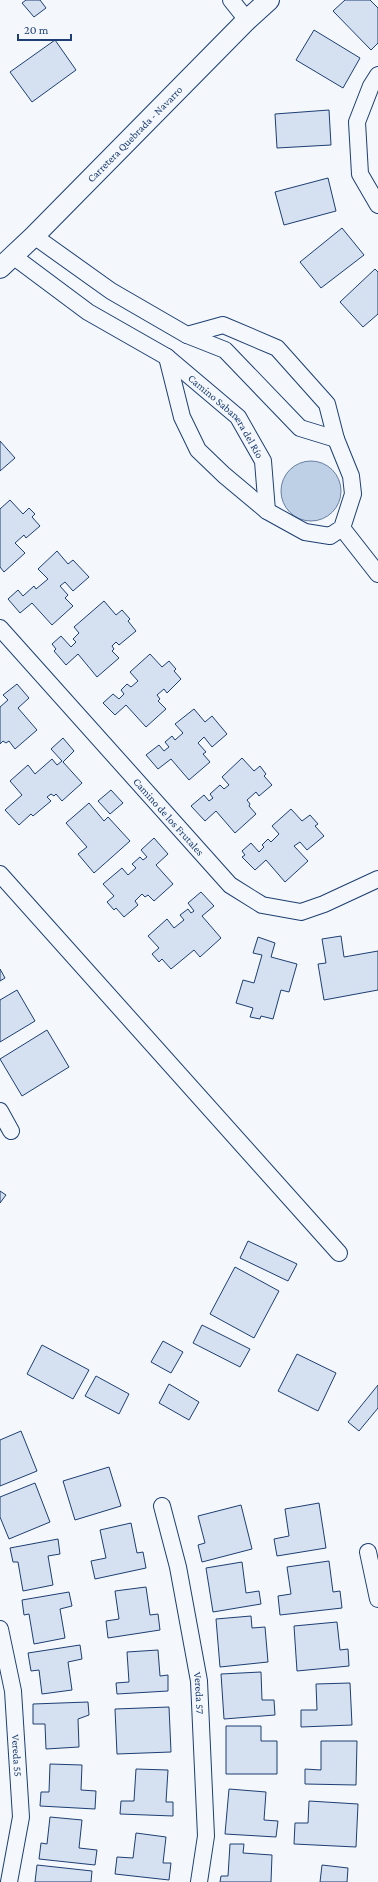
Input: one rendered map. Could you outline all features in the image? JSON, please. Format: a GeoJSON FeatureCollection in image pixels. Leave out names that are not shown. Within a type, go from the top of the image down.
{"type":"FeatureCollection","features":[{"type":"Feature","properties":{"kind":"street"},"geometry":{"type":"LineString","coordinates":[[231,0],[247,20]]}},
{"type":"Feature","properties":{"kind":"street","name":"Carretera Quebrada - Navarro"},"geometry":{"type":"LineString","coordinates":[[6,262],[34,236],[247,20],[269,0]]}},
{"type":"Feature","properties":{"kind":"street"},"geometry":{"type":"LineString","coordinates":[[378,75],[371,86],[357,122],[360,174],[378,205]]}},
{"type":"Feature","properties":{"kind":"street"},"geometry":{"type":"LineString","coordinates":[[34,236],[111,291],[187,335],[225,350],[300,428],[336,439]]}},
{"type":"Feature","properties":{"kind":"street","name":"Camino Sabanera del Río"},"geometry":{"type":"LineString","coordinates":[[6,262],[167,358],[238,417],[263,461],[267,511]]}},
{"type":"Feature","properties":{"kind":"street"},"geometry":{"type":"LineString","coordinates":[[187,335],[223,325],[277,348],[328,404],[336,439],[351,476],[353,494],[342,528],[378,574]]}},
{"type":"Feature","properties":{"kind":"street","name":"Camino Sabanera del Río"},"geometry":{"type":"LineString","coordinates":[[167,358],[182,417],[198,450],[224,475],[267,511],[305,532],[330,536],[342,528]]}},
{"type":"Feature","properties":{"kind":"street","name":"Camino de los Frutales"},"geometry":{"type":"LineString","coordinates":[[0,628],[230,885],[262,905],[301,912],[324,904],[378,879]]}},
{"type":"Feature","properties":{"kind":"street"},"geometry":{"type":"LineString","coordinates":[[0,874],[339,1253]]}},
{"type":"Feature","properties":{"kind":"street"},"geometry":{"type":"LineString","coordinates":[[0,1111],[11,1131]]}},
{"type":"Feature","properties":{"kind":"street","name":"Vereda 57"},"geometry":{"type":"LineString","coordinates":[[162,1506],[178,1567],[199,1681],[206,1836],[199,1882]]}},
{"type":"Feature","properties":{"kind":"street"},"geometry":{"type":"LineString","coordinates":[[368,1552],[378,1599]]}},
{"type":"Feature","properties":{"kind":"street","name":"Vereda 55"},"geometry":{"type":"LineString","coordinates":[[0,1629],[13,1691],[21,1817],[9,1882]]}},
{"type":"Feature","properties":{"kind":"water"},"geometry":{"type":"Polygon","coordinates":[[[305,461],[317,461],[328,466],[336,474],[341,485],[339,503],[328,516],[317,521],[305,521],[294,516],[286,508],[281,497],[281,485],[286,474],[294,466],[305,461]]]}},
{"type":"Feature","properties":{"kind":"building"},"geometry":{"type":"Polygon","coordinates":[[[26,0],[40,0],[46,8],[34,17],[22,3],[26,0]]]}},
{"type":"Feature","properties":{"kind":"building"},"geometry":{"type":"Polygon","coordinates":[[[345,0],[370,0],[378,8],[378,43],[371,50],[333,11],[345,0]]]}},
{"type":"Feature","properties":{"kind":"building"},"geometry":{"type":"Polygon","coordinates":[[[314,30],[360,58],[343,88],[296,60],[314,30]]]}},
{"type":"Feature","properties":{"kind":"building"},"geometry":{"type":"Polygon","coordinates":[[[55,40],[76,70],[32,102],[10,72],[55,40]]]}},
{"type":"Feature","properties":{"kind":"building"},"geometry":{"type":"Polygon","coordinates":[[[329,110],[331,145],[277,148],[275,114],[329,110]]]}},
{"type":"Feature","properties":{"kind":"building"},"geometry":{"type":"Polygon","coordinates":[[[328,178],[336,211],[284,225],[275,192],[328,178]]]}},
{"type":"Feature","properties":{"kind":"building"},"geometry":{"type":"Polygon","coordinates":[[[342,228],[364,255],[321,288],[300,262],[342,228]]]}},
{"type":"Feature","properties":{"kind":"building"},"geometry":{"type":"Polygon","coordinates":[[[375,269],[378,272],[378,314],[363,327],[340,302],[375,269]]]}},
{"type":"Feature","properties":{"kind":"building"},"geometry":{"type":"Polygon","coordinates":[[[0,441],[15,458],[0,471],[0,441]]]}},
{"type":"Feature","properties":{"kind":"building"},"geometry":{"type":"Polygon","coordinates":[[[10,500],[23,514],[29,508],[35,514],[32,517],[40,526],[26,538],[24,535],[15,543],[25,553],[4,572],[0,567],[0,509],[10,500]]]}},
{"type":"Feature","properties":{"kind":"building"},"geometry":{"type":"Polygon","coordinates":[[[57,551],[68,564],[73,560],[89,577],[73,591],[65,582],[60,586],[68,595],[65,598],[73,606],[52,625],[32,603],[20,613],[8,599],[18,590],[23,596],[34,586],[36,589],[48,579],[38,569],[57,551]]]}},
{"type":"Feature","properties":{"kind":"building"},"geometry":{"type":"Polygon","coordinates":[[[104,601],[116,615],[122,610],[130,619],[128,621],[136,631],[119,645],[116,642],[112,646],[114,649],[112,651],[119,658],[97,677],[78,654],[66,665],[54,651],[56,649],[52,644],[61,636],[71,647],[76,642],[73,639],[79,633],[74,627],[104,601]]]}},
{"type":"Feature","properties":{"kind":"building"},"geometry":{"type":"Polygon","coordinates":[[[150,654],[162,667],[169,661],[176,669],[174,671],[181,679],[167,693],[164,689],[157,695],[160,699],[158,701],[166,709],[146,727],[126,705],[115,715],[103,703],[113,694],[119,699],[124,694],[121,690],[127,684],[131,687],[138,681],[130,672],[150,654]]]}},
{"type":"Feature","properties":{"kind":"building"},"geometry":{"type":"Polygon","coordinates":[[[17,684],[29,698],[18,708],[37,730],[15,749],[9,741],[6,743],[3,741],[0,744],[0,707],[8,700],[3,695],[17,684]]]}},
{"type":"Feature","properties":{"kind":"building"},"geometry":{"type":"Polygon","coordinates":[[[194,709],[205,722],[212,716],[227,734],[212,747],[204,737],[198,743],[206,752],[203,754],[210,762],[189,780],[171,759],[158,769],[146,755],[159,745],[164,751],[169,747],[165,742],[172,736],[175,740],[183,733],[175,724],[194,709]]]}},
{"type":"Feature","properties":{"kind":"building"},"geometry":{"type":"Polygon","coordinates":[[[63,738],[74,751],[63,762],[82,783],[62,801],[56,794],[54,796],[51,794],[47,797],[51,801],[33,816],[31,814],[19,825],[5,810],[22,795],[10,781],[28,765],[35,774],[52,759],[57,765],[62,761],[51,749],[63,738]]]}},
{"type":"Feature","properties":{"kind":"building"},"geometry":{"type":"Polygon","coordinates":[[[242,758],[254,771],[260,766],[266,774],[264,776],[272,785],[259,796],[256,792],[247,800],[250,804],[249,806],[256,814],[235,833],[216,811],[205,821],[191,806],[204,795],[209,801],[213,798],[210,794],[220,785],[224,789],[229,785],[222,777],[242,758]]]}},
{"type":"Feature","properties":{"kind":"building"},"geometry":{"type":"Polygon","coordinates":[[[111,790],[123,803],[110,814],[98,801],[111,790]]]}},
{"type":"Feature","properties":{"kind":"building"},"geometry":{"type":"Polygon","coordinates":[[[89,803],[104,821],[108,817],[130,841],[94,873],[78,854],[87,847],[66,823],[89,803]]]}},
{"type":"Feature","properties":{"kind":"building"},"geometry":{"type":"Polygon","coordinates":[[[291,809],[302,821],[310,815],[318,824],[315,826],[324,836],[307,850],[300,842],[294,846],[308,861],[285,882],[266,860],[255,870],[242,857],[245,855],[242,851],[251,843],[259,852],[264,847],[262,845],[268,839],[271,842],[279,834],[272,826],[291,809]]]}},
{"type":"Feature","properties":{"kind":"building"},"geometry":{"type":"Polygon","coordinates":[[[154,838],[168,854],[156,865],[173,884],[154,901],[148,895],[145,897],[142,894],[135,901],[138,905],[124,917],[116,908],[114,910],[107,902],[114,896],[103,884],[122,868],[128,875],[136,868],[132,864],[140,857],[143,860],[147,857],[141,850],[154,838]]]}},
{"type":"Feature","properties":{"kind":"building"},"geometry":{"type":"Polygon","coordinates":[[[201,892],[214,906],[202,916],[221,938],[200,957],[194,950],[171,969],[162,959],[159,962],[152,954],[159,948],[148,936],[167,919],[174,928],[184,920],[180,915],[188,909],[191,913],[194,911],[188,903],[201,892]]]}},
{"type":"Feature","properties":{"kind":"building"},"geometry":{"type":"Polygon","coordinates":[[[341,936],[344,957],[378,951],[378,990],[324,1000],[318,964],[326,963],[322,939],[341,936]]]}},
{"type":"Feature","properties":{"kind":"building"},"geometry":{"type":"Polygon","coordinates":[[[258,937],[275,943],[271,957],[297,964],[289,992],[281,990],[273,1019],[261,1016],[260,1019],[250,1017],[253,1008],[236,1003],[243,980],[254,983],[262,955],[253,953],[258,937]]]}},
{"type":"Feature","properties":{"kind":"building"},"geometry":{"type":"Polygon","coordinates":[[[0,969],[5,978],[0,981],[0,969]]]}},
{"type":"Feature","properties":{"kind":"building"},"geometry":{"type":"Polygon","coordinates":[[[17,990],[35,1021],[0,1042],[0,1000],[17,990]]]}},
{"type":"Feature","properties":{"kind":"building"},"geometry":{"type":"Polygon","coordinates":[[[47,1030],[69,1067],[22,1096],[0,1059],[47,1030]]]}},
{"type":"Feature","properties":{"kind":"building"},"geometry":{"type":"Polygon","coordinates":[[[0,1191],[6,1195],[0,1203],[0,1191]]]}},
{"type":"Feature","properties":{"kind":"building"},"geometry":{"type":"Polygon","coordinates":[[[248,1241],[297,1264],[288,1281],[240,1258],[248,1241]]]}},
{"type":"Feature","properties":{"kind":"building"},"geometry":{"type":"Polygon","coordinates":[[[235,1267],[279,1291],[254,1338],[210,1314],[235,1267]]]}},
{"type":"Feature","properties":{"kind":"building"},"geometry":{"type":"Polygon","coordinates":[[[202,1325],[250,1349],[240,1367],[193,1343],[202,1325]]]}},
{"type":"Feature","properties":{"kind":"building"},"geometry":{"type":"Polygon","coordinates":[[[163,1341],[183,1352],[171,1373],[151,1362],[163,1341]]]}},
{"type":"Feature","properties":{"kind":"building"},"geometry":{"type":"Polygon","coordinates":[[[42,1345],[89,1370],[73,1399],[27,1374],[42,1345]]]}},
{"type":"Feature","properties":{"kind":"building"},"geometry":{"type":"Polygon","coordinates":[[[297,1354],[336,1373],[318,1411],[278,1391],[297,1354]]]}},
{"type":"Feature","properties":{"kind":"building"},"geometry":{"type":"Polygon","coordinates":[[[96,1376],[129,1394],[119,1414],[85,1396],[96,1376]]]}},
{"type":"Feature","properties":{"kind":"building"},"geometry":{"type":"Polygon","coordinates":[[[169,1384],[199,1402],[189,1420],[159,1403],[169,1384]]]}},
{"type":"Feature","properties":{"kind":"building"},"geometry":{"type":"Polygon","coordinates":[[[378,1385],[378,1408],[359,1431],[348,1422],[378,1385]]]}},
{"type":"Feature","properties":{"kind":"building"},"geometry":{"type":"Polygon","coordinates":[[[21,1431],[37,1471],[0,1486],[0,1440],[21,1431]]]}},
{"type":"Feature","properties":{"kind":"building"},"geometry":{"type":"Polygon","coordinates":[[[109,1467],[121,1506],[75,1520],[63,1481],[109,1467]]]}},
{"type":"Feature","properties":{"kind":"building"},"geometry":{"type":"Polygon","coordinates":[[[35,1483],[50,1522],[9,1539],[0,1517],[0,1497],[35,1483]]]}},
{"type":"Feature","properties":{"kind":"building"},"geometry":{"type":"Polygon","coordinates":[[[319,1503],[326,1548],[277,1556],[274,1539],[289,1536],[285,1509],[319,1503]]]}},
{"type":"Feature","properties":{"kind":"building"},"geometry":{"type":"Polygon","coordinates":[[[241,1505],[252,1549],[202,1562],[198,1545],[205,1543],[198,1516],[241,1505]]]}},
{"type":"Feature","properties":{"kind":"building"},"geometry":{"type":"Polygon","coordinates":[[[131,1523],[137,1553],[143,1552],[146,1568],[95,1579],[91,1561],[106,1558],[100,1530],[131,1523]]]}},
{"type":"Feature","properties":{"kind":"building"},"geometry":{"type":"Polygon","coordinates":[[[58,1539],[60,1554],[48,1556],[53,1585],[23,1591],[18,1562],[13,1562],[10,1548],[58,1539]]]}},
{"type":"Feature","properties":{"kind":"building"},"geometry":{"type":"Polygon","coordinates":[[[329,1561],[333,1592],[340,1591],[342,1608],[280,1615],[278,1596],[291,1594],[287,1567],[329,1561]]]}},
{"type":"Feature","properties":{"kind":"building"},"geometry":{"type":"Polygon","coordinates":[[[242,1562],[246,1593],[259,1591],[261,1604],[213,1612],[206,1568],[242,1562]]]}},
{"type":"Feature","properties":{"kind":"building"},"geometry":{"type":"Polygon","coordinates":[[[146,1587],[150,1615],[158,1614],[160,1630],[108,1638],[106,1621],[119,1619],[115,1591],[146,1587]]]}},
{"type":"Feature","properties":{"kind":"building"},"geometry":{"type":"Polygon","coordinates":[[[69,1592],[72,1606],[60,1609],[65,1638],[34,1644],[29,1614],[24,1615],[22,1600],[69,1592]]]}},
{"type":"Feature","properties":{"kind":"building"},"geometry":{"type":"Polygon","coordinates":[[[251,1616],[252,1628],[265,1627],[268,1662],[220,1667],[216,1619],[251,1616]]]}},
{"type":"Feature","properties":{"kind":"building"},"geometry":{"type":"Polygon","coordinates":[[[337,1622],[340,1650],[348,1649],[349,1666],[297,1671],[294,1626],[337,1622]]]}},
{"type":"Feature","properties":{"kind":"building"},"geometry":{"type":"Polygon","coordinates":[[[80,1645],[82,1659],[68,1662],[72,1690],[42,1694],[39,1670],[31,1671],[28,1653],[80,1645]]]}},
{"type":"Feature","properties":{"kind":"building"},"geometry":{"type":"Polygon","coordinates":[[[158,1650],[160,1676],[168,1675],[168,1691],[117,1694],[116,1683],[129,1682],[127,1652],[158,1650]]]}},
{"type":"Feature","properties":{"kind":"building"},"geometry":{"type":"Polygon","coordinates":[[[261,1672],[262,1700],[274,1700],[275,1715],[224,1719],[221,1674],[261,1672]]]}},
{"type":"Feature","properties":{"kind":"building"},"geometry":{"type":"Polygon","coordinates":[[[350,1683],[352,1725],[301,1727],[301,1710],[317,1710],[316,1684],[350,1683]]]}},
{"type":"Feature","properties":{"kind":"building"},"geometry":{"type":"Polygon","coordinates":[[[88,1702],[89,1715],[78,1719],[79,1747],[46,1749],[45,1724],[33,1724],[33,1704],[88,1702]]]}},
{"type":"Feature","properties":{"kind":"building"},"geometry":{"type":"Polygon","coordinates":[[[169,1707],[171,1752],[117,1754],[115,1709],[169,1707]]]}},
{"type":"Feature","properties":{"kind":"building"},"geometry":{"type":"Polygon","coordinates":[[[226,1726],[261,1726],[261,1741],[277,1741],[277,1774],[226,1774],[226,1726]]]}},
{"type":"Feature","properties":{"kind":"building"},"geometry":{"type":"Polygon","coordinates":[[[321,1741],[357,1741],[356,1785],[305,1784],[305,1769],[321,1770],[321,1741]]]}},
{"type":"Feature","properties":{"kind":"building"},"geometry":{"type":"Polygon","coordinates":[[[50,1764],[82,1765],[81,1790],[96,1791],[95,1809],[40,1806],[41,1792],[49,1792],[50,1764]]]}},
{"type":"Feature","properties":{"kind":"building"},"geometry":{"type":"Polygon","coordinates":[[[136,1769],[168,1770],[166,1802],[173,1802],[173,1816],[120,1814],[121,1801],[134,1801],[136,1769]]]}},
{"type":"Feature","properties":{"kind":"building"},"geometry":{"type":"Polygon","coordinates":[[[229,1789],[266,1792],[264,1820],[278,1821],[276,1837],[225,1834],[229,1789]]]}},
{"type":"Feature","properties":{"kind":"building"},"geometry":{"type":"Polygon","coordinates":[[[309,1801],[358,1804],[356,1847],[294,1844],[295,1823],[308,1823],[309,1801]]]}},
{"type":"Feature","properties":{"kind":"building"},"geometry":{"type":"Polygon","coordinates":[[[50,1817],[82,1820],[79,1848],[97,1850],[95,1865],[39,1859],[41,1843],[47,1844],[50,1817]]]}},
{"type":"Feature","properties":{"kind":"building"},"geometry":{"type":"Polygon","coordinates":[[[136,1833],[166,1837],[163,1863],[171,1863],[169,1880],[115,1874],[117,1857],[133,1858],[136,1833]]]}},
{"type":"Feature","properties":{"kind":"building"},"geometry":{"type":"Polygon","coordinates":[[[230,1844],[244,1844],[243,1853],[272,1855],[271,1882],[220,1882],[221,1876],[228,1876],[230,1844]]]}},
{"type":"Feature","properties":{"kind":"building"},"geometry":{"type":"Polygon","coordinates":[[[37,1865],[92,1871],[91,1882],[35,1882],[37,1865]]]}},
{"type":"Feature","properties":{"kind":"building"},"geometry":{"type":"Polygon","coordinates":[[[322,1865],[348,1868],[347,1882],[320,1882],[322,1865]]]}}]}
